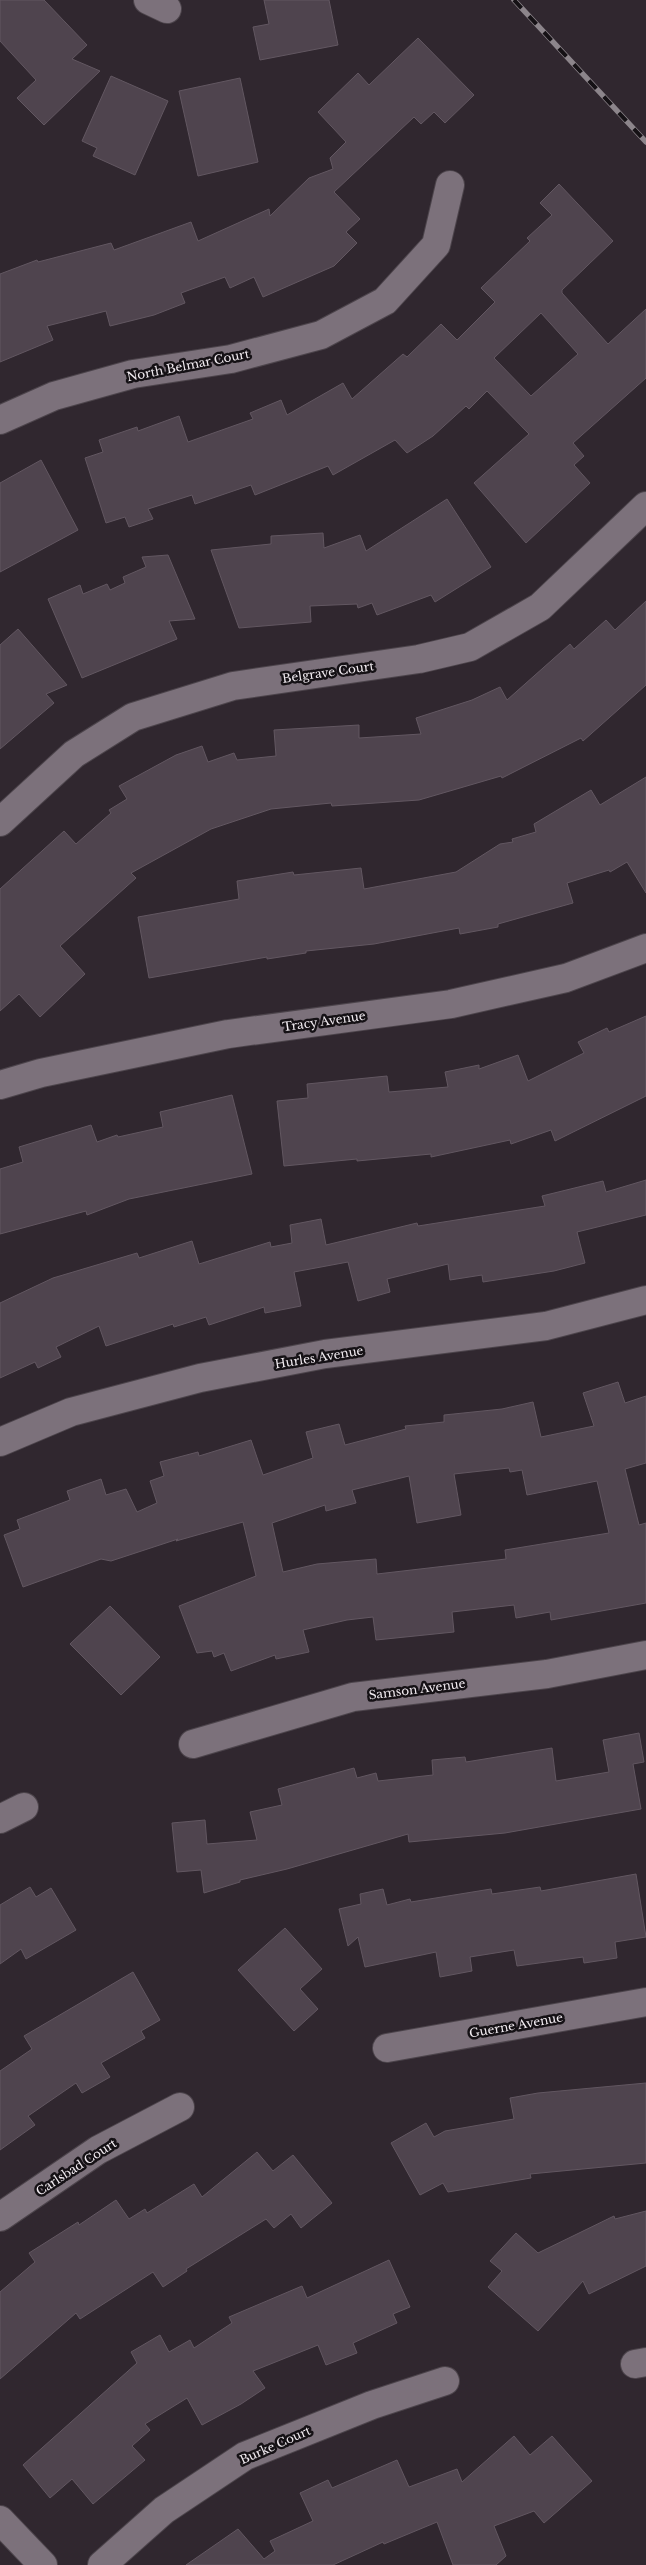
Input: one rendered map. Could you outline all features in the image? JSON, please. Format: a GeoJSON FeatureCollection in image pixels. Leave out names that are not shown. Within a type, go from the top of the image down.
{"type":"FeatureCollection","features":[{"type":"Feature","properties":{"kind":"street","name":"North Belmar Court"},"geometry":{"type":"LineString","coordinates":[[0,420],[54,396],[134,374],[231,359],[321,335],[385,301],[436,245],[450,185]]}},
{"type":"Feature","properties":{"kind":"street","name":"Belgrave Court"},"geometry":{"type":"LineString","coordinates":[[0,822],[74,754],[134,717],[233,686],[419,659],[470,647],[540,607],[646,506]]}},
{"type":"Feature","properties":{"kind":"street","name":"Tracy Avenue"},"geometry":{"type":"LineString","coordinates":[[0,1084],[41,1073],[228,1034],[451,1004],[566,978],[646,948]]}},
{"type":"Feature","properties":{"kind":"street","name":"Hurles Avenue"},"geometry":{"type":"LineString","coordinates":[[0,1442],[71,1412],[200,1378],[325,1354],[546,1326],[646,1300]]}},
{"type":"Feature","properties":{"kind":"street","name":"Samson Avenue"},"geometry":{"type":"LineString","coordinates":[[193,1744],[354,1697],[547,1674],[646,1655]]}},
{"type":"Feature","properties":{"kind":"street"},"geometry":{"type":"LineString","coordinates":[[0,1819],[24,1807]]}},
{"type":"Feature","properties":{"kind":"street","name":"Guerne Avenue"},"geometry":{"type":"LineString","coordinates":[[386,2048],[646,2002]]}},
{"type":"Feature","properties":{"kind":"street","name":"Carlsbad Court"},"geometry":{"type":"LineString","coordinates":[[0,2217],[98,2150],[180,2107]]}},
{"type":"Feature","properties":{"kind":"street","name":"Burke Court"},"geometry":{"type":"LineString","coordinates":[[102,2565],[164,2510],[246,2456],[372,2404],[445,2381]]}},
{"type":"Feature","properties":{"kind":"street"},"geometry":{"type":"LineString","coordinates":[[0,2520],[43,2565]]}},
{"type":"Feature","properties":{"kind":"building"},"geometry":{"type":"Polygon","coordinates":[[[0,0],[44,0],[87,45],[72,59],[100,71],[44,125],[17,98],[36,80],[0,41],[0,0]]]}},
{"type":"Feature","properties":{"kind":"building"},"geometry":{"type":"Polygon","coordinates":[[[264,0],[329,0],[338,45],[260,60],[253,27],[269,24],[264,0]]]}},
{"type":"Feature","properties":{"kind":"building"},"geometry":{"type":"Polygon","coordinates":[[[418,38],[474,95],[445,123],[434,112],[421,124],[414,117],[334,192],[360,219],[346,232],[357,243],[334,266],[263,297],[254,277],[230,288],[225,277],[181,293],[185,303],[154,315],[110,326],[106,311],[47,326],[53,340],[0,362],[0,274],[37,260],[38,262],[111,243],[114,250],[191,222],[198,241],[269,209],[270,216],[309,178],[333,169],[330,158],[346,142],[318,112],[358,73],[369,85],[418,38]]]}},
{"type":"Feature","properties":{"kind":"building"},"geometry":{"type":"Polygon","coordinates":[[[111,76],[168,101],[135,175],[93,156],[97,148],[82,141],[111,76]]]}},
{"type":"Feature","properties":{"kind":"building"},"geometry":{"type":"Polygon","coordinates":[[[240,78],[258,162],[198,176],[179,91],[240,78]]]}},
{"type":"Feature","properties":{"kind":"building"},"geometry":{"type":"Polygon","coordinates":[[[559,184],[613,241],[562,290],[562,293],[608,344],[646,309],[646,378],[573,443],[584,456],[574,465],[590,483],[526,543],[474,483],[529,434],[487,391],[469,409],[466,406],[433,436],[407,453],[395,440],[333,475],[328,466],[255,495],[251,485],[195,504],[192,495],[148,509],[153,519],[129,527],[125,517],[106,523],[85,458],[103,452],[99,440],[137,427],[138,431],[179,416],[188,442],[253,419],[250,413],[281,400],[287,415],[343,383],[352,399],[403,354],[407,357],[441,324],[457,340],[495,302],[481,288],[530,241],[527,238],[552,215],[540,203],[559,184]],[[541,313],[494,358],[531,396],[578,354],[541,313]]]}},
{"type":"Feature","properties":{"kind":"building"},"geometry":{"type":"Polygon","coordinates":[[[41,460],[78,530],[0,572],[0,483],[41,460]]]}},
{"type":"Feature","properties":{"kind":"building"},"geometry":{"type":"Polygon","coordinates":[[[447,499],[491,567],[435,602],[431,595],[377,615],[372,603],[358,608],[357,604],[310,606],[311,622],[239,628],[211,550],[271,544],[271,536],[323,533],[324,548],[360,535],[366,551],[447,499]]]}},
{"type":"Feature","properties":{"kind":"building"},"geometry":{"type":"Polygon","coordinates":[[[168,555],[195,619],[169,621],[177,639],[82,678],[48,599],[80,585],[83,594],[107,584],[110,590],[125,583],[123,577],[146,567],[142,557],[168,555]]]}},
{"type":"Feature","properties":{"kind":"building"},"geometry":{"type":"Polygon","coordinates":[[[646,601],[646,685],[583,741],[581,738],[502,778],[501,776],[419,800],[332,806],[331,803],[271,809],[211,829],[131,873],[136,878],[60,946],[85,974],[40,1017],[19,994],[0,1011],[0,889],[64,831],[76,844],[111,813],[109,810],[127,799],[119,786],[176,755],[202,746],[208,762],[234,753],[237,760],[276,756],[274,730],[359,725],[359,738],[421,734],[416,718],[472,700],[500,687],[507,700],[570,644],[574,649],[606,620],[615,630],[646,601]]]}},
{"type":"Feature","properties":{"kind":"building"},"geometry":{"type":"Polygon","coordinates":[[[18,629],[67,685],[46,694],[54,703],[0,749],[0,645],[18,629]]]}},
{"type":"Feature","properties":{"kind":"building"},"geometry":{"type":"Polygon","coordinates":[[[646,777],[646,893],[627,862],[610,872],[609,870],[567,883],[573,903],[498,924],[498,927],[460,934],[459,928],[374,944],[306,951],[306,953],[267,959],[267,957],[149,978],[138,917],[239,899],[237,881],[293,872],[294,875],[361,868],[364,889],[456,872],[500,844],[513,842],[512,839],[536,832],[534,824],[591,790],[600,805],[646,777]]]}},
{"type":"Feature","properties":{"kind":"building"},"geometry":{"type":"Polygon","coordinates":[[[646,1016],[646,1096],[555,1141],[551,1130],[511,1144],[510,1140],[431,1157],[431,1154],[284,1166],[277,1101],[308,1098],[307,1084],[387,1076],[389,1092],[448,1087],[445,1072],[479,1065],[479,1069],[518,1055],[528,1081],[584,1053],[578,1042],[607,1028],[609,1032],[646,1016]]]}},
{"type":"Feature","properties":{"kind":"building"},"geometry":{"type":"Polygon","coordinates":[[[232,1095],[252,1174],[129,1199],[87,1215],[86,1211],[0,1234],[0,1169],[23,1162],[19,1147],[91,1125],[97,1142],[117,1135],[118,1137],[163,1127],[160,1112],[232,1095]]]}},
{"type":"Feature","properties":{"kind":"building"},"geometry":{"type":"Polygon","coordinates":[[[646,1180],[646,1215],[577,1232],[585,1263],[554,1271],[483,1282],[482,1275],[450,1280],[448,1264],[387,1279],[390,1292],[358,1301],[348,1262],[294,1272],[301,1306],[265,1313],[264,1307],[209,1325],[206,1317],[174,1327],[173,1324],[106,1346],[99,1326],[56,1347],[61,1357],[38,1368],[35,1362],[0,1378],[0,1303],[53,1278],[137,1253],[139,1258],[192,1241],[199,1264],[270,1242],[271,1247],[292,1243],[290,1225],[321,1219],[326,1245],[417,1223],[418,1226],[545,1206],[542,1196],[603,1181],[606,1192],[646,1180]]]}},
{"type":"Feature","properties":{"kind":"building"},"geometry":{"type":"Polygon","coordinates":[[[618,1382],[625,1403],[646,1396],[646,1463],[625,1469],[639,1525],[646,1523],[646,1603],[551,1620],[550,1612],[516,1618],[514,1605],[452,1612],[454,1632],[376,1640],[373,1617],[347,1620],[303,1630],[309,1652],[276,1659],[275,1655],[231,1671],[224,1653],[214,1657],[212,1651],[197,1653],[179,1606],[256,1576],[243,1522],[176,1541],[178,1539],[111,1561],[101,1559],[23,1587],[4,1535],[20,1529],[17,1520],[70,1500],[67,1491],[101,1479],[106,1495],[126,1489],[137,1512],[157,1503],[150,1481],[164,1476],[160,1462],[198,1452],[199,1456],[251,1440],[263,1475],[313,1458],[306,1432],[339,1424],[345,1445],[406,1429],[405,1426],[444,1422],[444,1415],[502,1409],[533,1402],[541,1437],[594,1426],[583,1393],[618,1382]],[[509,1468],[454,1474],[461,1515],[417,1523],[409,1476],[352,1490],[356,1503],[326,1511],[325,1505],[272,1523],[283,1572],[317,1564],[376,1559],[377,1574],[506,1559],[505,1550],[609,1533],[597,1481],[527,1495],[522,1470],[510,1472],[509,1468]]]}},
{"type":"Feature","properties":{"kind":"building"},"geometry":{"type":"Polygon","coordinates":[[[110,1606],[160,1657],[121,1695],[70,1644],[110,1606]]]}},
{"type":"Feature","properties":{"kind":"building"},"geometry":{"type":"Polygon","coordinates":[[[639,1733],[644,1762],[633,1764],[641,1809],[505,1833],[409,1842],[408,1834],[287,1869],[240,1880],[240,1882],[204,1893],[201,1870],[177,1872],[172,1823],[205,1820],[207,1844],[257,1840],[250,1812],[282,1805],[278,1789],[354,1768],[357,1778],[376,1773],[378,1781],[433,1775],[432,1760],[465,1757],[466,1762],[552,1748],[556,1781],[609,1772],[603,1740],[639,1733]]]}},
{"type":"Feature","properties":{"kind":"building"},"geometry":{"type":"Polygon","coordinates":[[[636,1874],[646,1937],[615,1942],[617,1958],[584,1963],[583,1957],[517,1966],[514,1950],[470,1957],[472,1971],[440,1977],[436,1952],[365,1967],[358,1937],[348,1946],[339,1909],[361,1904],[360,1894],[383,1889],[387,1905],[410,1899],[411,1902],[491,1889],[492,1894],[540,1887],[541,1891],[636,1874]]]}},
{"type":"Feature","properties":{"kind":"building"},"geometry":{"type":"Polygon","coordinates":[[[30,1887],[36,1897],[51,1888],[76,1930],[26,1959],[21,1949],[0,1964],[0,1905],[30,1887]]]}},
{"type":"Feature","properties":{"kind":"building"},"geometry":{"type":"Polygon","coordinates":[[[285,1928],[322,1969],[300,1989],[318,2009],[294,2031],[238,1970],[285,1928]]]}},
{"type":"Feature","properties":{"kind":"building"},"geometry":{"type":"Polygon","coordinates":[[[133,1972],[160,2020],[141,2031],[145,2038],[101,2063],[110,2077],[82,2093],[76,2083],[28,2116],[35,2125],[0,2150],[0,2071],[32,2049],[24,2036],[133,1972]]]}},
{"type":"Feature","properties":{"kind":"building"},"geometry":{"type":"Polygon","coordinates":[[[646,2083],[646,2163],[530,2174],[531,2178],[448,2192],[443,2183],[420,2195],[391,2143],[426,2123],[434,2137],[445,2131],[514,2119],[510,2098],[538,2093],[646,2083]]]}},
{"type":"Feature","properties":{"kind":"building"},"geometry":{"type":"Polygon","coordinates":[[[257,2152],[273,2171],[293,2155],[332,2203],[301,2228],[291,2214],[274,2228],[266,2219],[186,2269],[187,2271],[163,2287],[153,2272],[80,2319],[76,2313],[0,2379],[0,2292],[35,2262],[29,2253],[78,2222],[79,2225],[116,2200],[129,2219],[145,2209],[147,2213],[194,2184],[202,2197],[257,2152]]]}},
{"type":"Feature","properties":{"kind":"building"},"geometry":{"type":"Polygon","coordinates":[[[646,2211],[646,2266],[589,2294],[583,2281],[538,2331],[488,2287],[502,2271],[490,2261],[516,2233],[538,2253],[614,2216],[615,2219],[646,2211]]]}},
{"type":"Feature","properties":{"kind":"building"},"geometry":{"type":"Polygon","coordinates":[[[389,2260],[410,2307],[393,2314],[397,2323],[353,2343],[357,2353],[326,2365],[318,2345],[253,2371],[265,2388],[241,2404],[202,2425],[187,2398],[145,2424],[150,2430],[132,2446],[145,2460],[93,2504],[72,2479],[50,2498],[23,2465],[137,2363],[131,2352],[160,2335],[169,2352],[190,2340],[194,2348],[232,2323],[229,2317],[302,2286],[307,2298],[389,2260]]]}},
{"type":"Feature","properties":{"kind":"building"},"geometry":{"type":"Polygon","coordinates":[[[514,2436],[530,2455],[552,2436],[592,2481],[544,2523],[534,2511],[494,2526],[506,2556],[496,2565],[453,2565],[437,2522],[384,2544],[383,2542],[333,2565],[186,2565],[238,2529],[264,2559],[275,2551],[270,2541],[313,2521],[300,2493],[328,2480],[332,2488],[397,2460],[409,2487],[457,2469],[462,2482],[514,2436]]]}},
{"type":"Feature","properties":{"kind":"railway"},"geometry":{"type":"LineString","coordinates":[[514,0],[646,142]]}}]}
